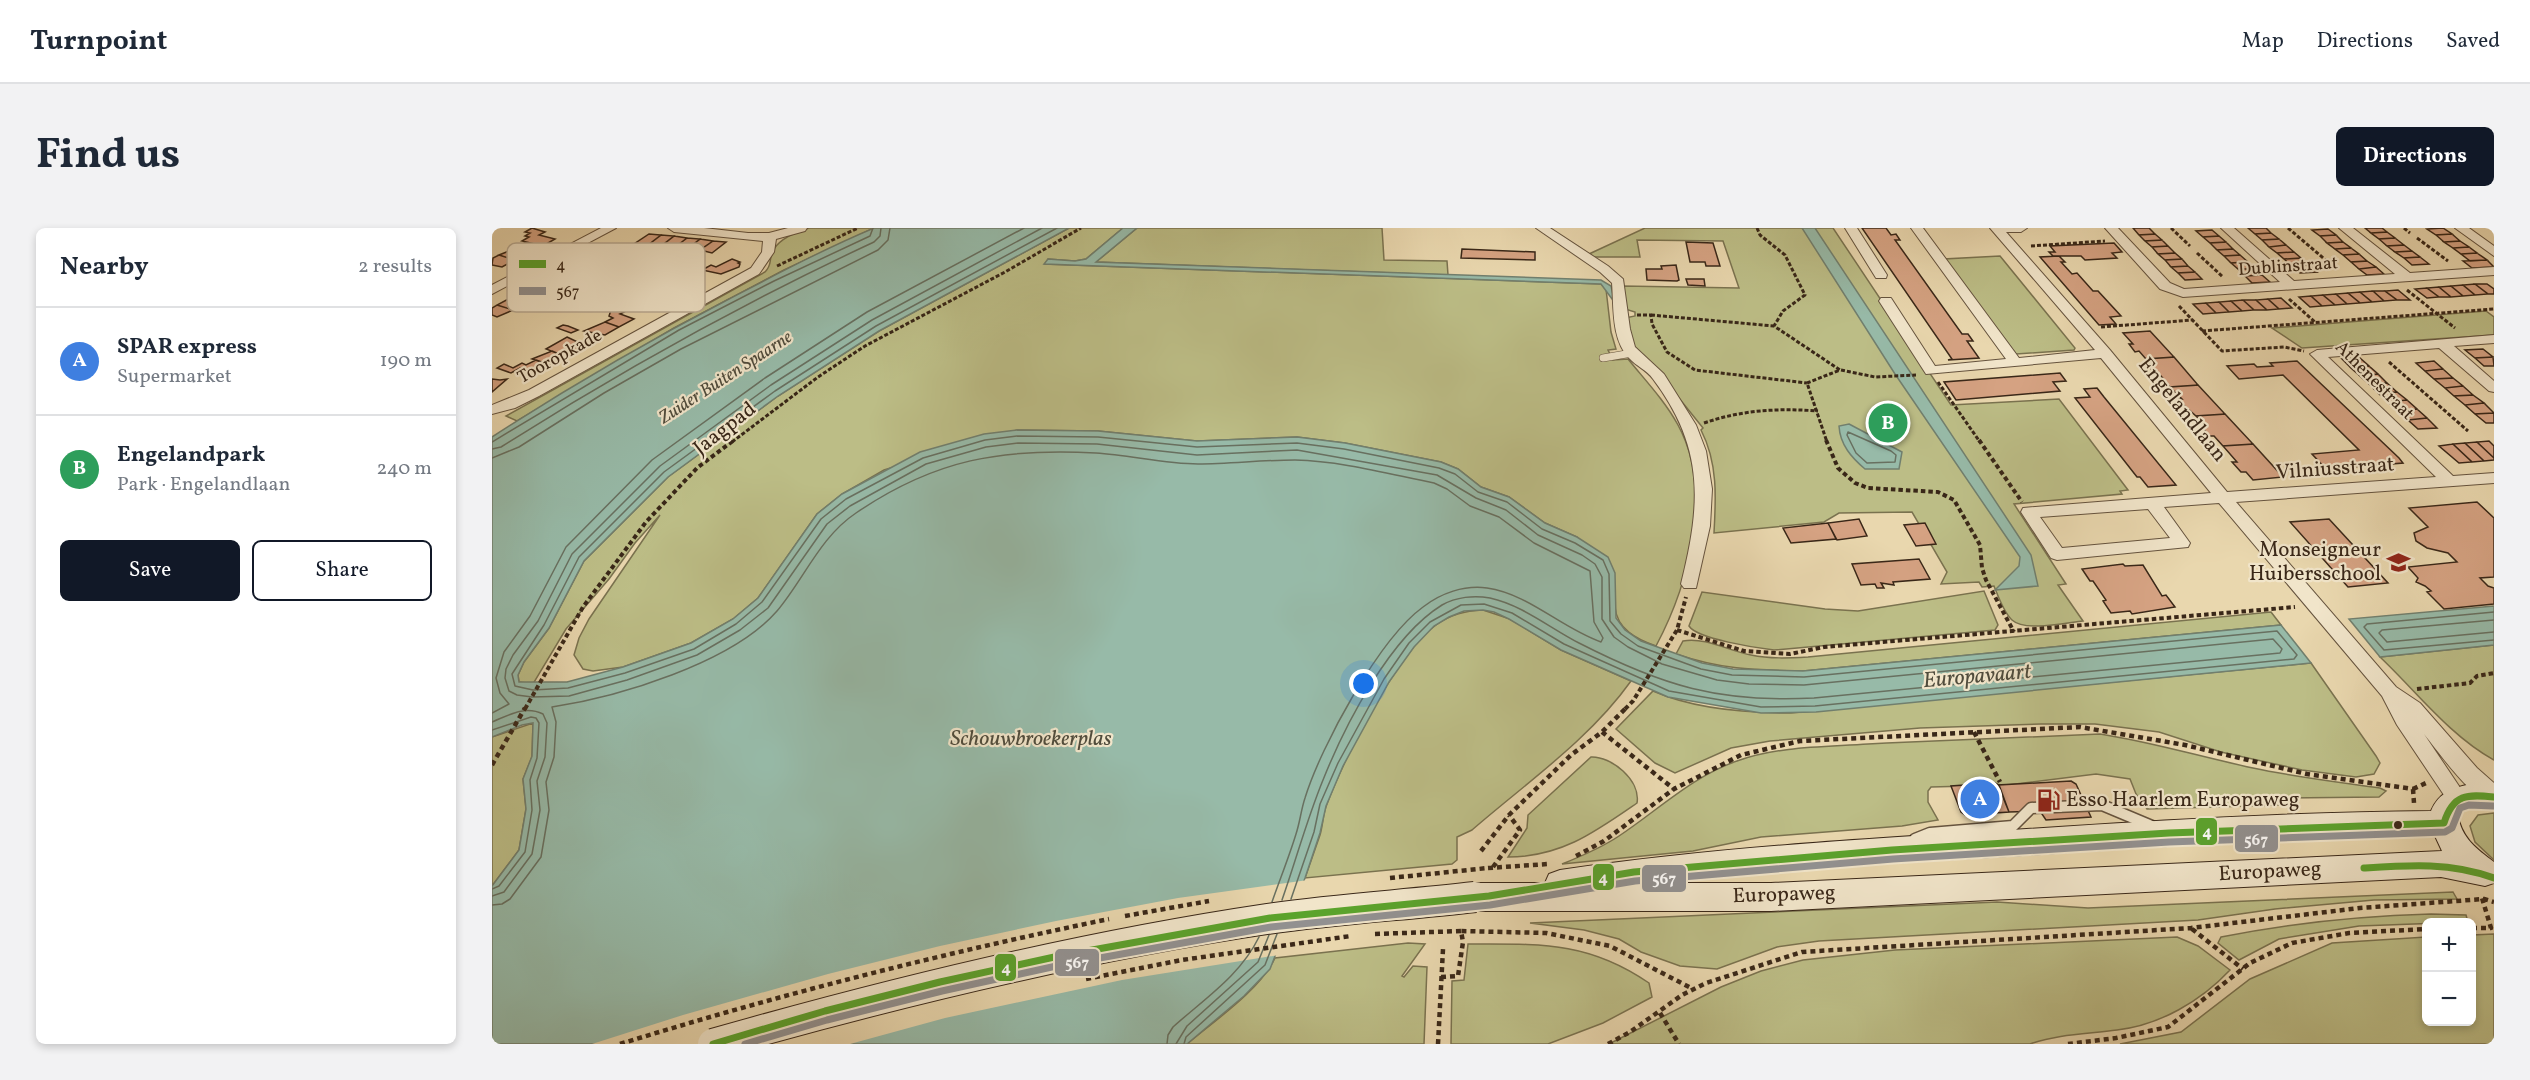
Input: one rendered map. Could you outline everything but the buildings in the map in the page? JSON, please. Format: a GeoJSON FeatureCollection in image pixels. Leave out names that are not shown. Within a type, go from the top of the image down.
{"type":"FeatureCollection","features":[{"type":"Feature","properties":{"kind":"main road","name":"Europaweg"},"geometry":{"type":"LineString","coordinates":[[1486,882],[1892,850],[2169,833],[2451,810],[2474,794],[2494,796]]}},
{"type":"Feature","properties":{"kind":"main road"},"geometry":{"type":"LineString","coordinates":[[2451,810],[2451,839],[2487,883]]}},
{"type":"Feature","properties":{"kind":"main road","name":"Europaweg"},"geometry":{"type":"LineString","coordinates":[[1486,882],[1771,897],[2441,864],[2487,883]]}},
{"type":"Feature","properties":{"kind":"main road"},"geometry":{"type":"LineString","coordinates":[[713,1044],[825,1011],[1059,956],[1486,882]]}},
{"type":"Feature","properties":{"kind":"street"},"geometry":{"type":"LineString","coordinates":[[581,243],[610,228]]}},
{"type":"Feature","properties":{"kind":"street"},"geometry":{"type":"LineString","coordinates":[[674,228],[748,237],[770,237],[801,228]]}},
{"type":"Feature","properties":{"kind":"street"},"geometry":{"type":"LineString","coordinates":[[1542,228],[1604,269],[1618,282],[1621,314],[1628,346],[1632,353],[1657,374],[1690,428],[1704,471],[1703,533],[1690,584]]}},
{"type":"Feature","properties":{"kind":"street"},"geometry":{"type":"LineString","coordinates":[[1851,228],[1881,275]]}},
{"type":"Feature","properties":{"kind":"street"},"geometry":{"type":"LineString","coordinates":[[1917,228],[2015,362]]}},
{"type":"Feature","properties":{"kind":"street"},"geometry":{"type":"LineString","coordinates":[[1997,229],[2021,228]]}},
{"type":"Feature","properties":{"kind":"street"},"geometry":{"type":"LineString","coordinates":[[2111,228],[2165,286]]}},
{"type":"Feature","properties":{"kind":"street"},"geometry":{"type":"LineString","coordinates":[[2227,228],[2291,285]]}},
{"type":"Feature","properties":{"kind":"street"},"geometry":{"type":"LineString","coordinates":[[2345,228],[2407,277]]}},
{"type":"Feature","properties":{"kind":"street"},"geometry":{"type":"LineString","coordinates":[[2461,228],[2494,252]]}},
{"type":"Feature","properties":{"kind":"street","name":"Engelandlaan"},"geometry":{"type":"LineString","coordinates":[[1997,229],[2105,353],[2223,498],[2390,692],[2413,708],[2470,774],[2494,796]]}},
{"type":"Feature","properties":{"kind":"street"},"geometry":{"type":"LineString","coordinates":[[755,271],[768,252],[770,237]]}},
{"type":"Feature","properties":{"kind":"street","name":"Tooropkade"},"geometry":{"type":"LineString","coordinates":[[705,298],[755,271]]}},
{"type":"Feature","properties":{"kind":"street","name":"Dublinstraat"},"geometry":{"type":"LineString","coordinates":[[2165,286],[2183,292],[2494,271]]}},
{"type":"Feature","properties":{"kind":"street"},"geometry":{"type":"LineString","coordinates":[[492,290],[507,282]]}},
{"type":"Feature","properties":{"kind":"street"},"geometry":{"type":"LineString","coordinates":[[1886,301],[1926,373],[2105,353]]}},
{"type":"Feature","properties":{"kind":"street","name":"Tooropkade"},"geometry":{"type":"LineString","coordinates":[[492,410],[510,405],[680,312]]}},
{"type":"Feature","properties":{"kind":"street","name":"Athenestraat"},"geometry":{"type":"LineString","coordinates":[[2317,354],[2494,339]]}},
{"type":"Feature","properties":{"kind":"street"},"geometry":{"type":"LineString","coordinates":[[2443,344],[2494,388]]}},
{"type":"Feature","properties":{"kind":"street","name":"Athenestraat"},"geometry":{"type":"LineString","coordinates":[[2317,354],[2450,482]]}},
{"type":"Feature","properties":{"kind":"street","name":"Vilniusstraat"},"geometry":{"type":"LineString","coordinates":[[2223,498],[2494,478]]}},
{"type":"Feature","properties":{"kind":"street","name":"Engelandlaan"},"geometry":{"type":"LineString","coordinates":[[2029,512],[2223,498]]}},
{"type":"Feature","properties":{"kind":"street"},"geometry":{"type":"LineString","coordinates":[[2029,512],[2057,554],[2182,543],[2153,504]]}},
{"type":"Feature","properties":{"kind":"street","name":"Engelandlaan"},"geometry":{"type":"LineString","coordinates":[[2390,692],[2397,712],[2446,777],[2451,810]]}},
{"type":"Feature","properties":{"kind":"lane"},"geometry":{"type":"LineString","coordinates":[[1603,358],[1632,353]]}},
{"type":"Feature","properties":{"kind":"path"},"geometry":{"type":"LineString","coordinates":[[755,271],[770,270],[841,234],[858,228]]}},
{"type":"Feature","properties":{"kind":"path","name":"Jaagpad"},"geometry":{"type":"LineString","coordinates":[[492,765],[583,607],[646,522],[697,468],[809,384],[865,346],[1005,272],[1081,228]]}},
{"type":"Feature","properties":{"kind":"path"},"geometry":{"type":"LineString","coordinates":[[1757,228],[1760,235],[1785,255],[1805,295],[1783,311],[1773,326]]}},
{"type":"Feature","properties":{"kind":"path"},"geometry":{"type":"LineString","coordinates":[[2171,228],[2190,246]]}},
{"type":"Feature","properties":{"kind":"path"},"geometry":{"type":"LineString","coordinates":[[2288,228],[2351,281]]}},
{"type":"Feature","properties":{"kind":"path"},"geometry":{"type":"LineString","coordinates":[[2404,228],[2410,233]]}},
{"type":"Feature","properties":{"kind":"path"},"geometry":{"type":"LineString","coordinates":[[2417,238],[2464,273]]}},
{"type":"Feature","properties":{"kind":"path"},"geometry":{"type":"LineString","coordinates":[[2013,247],[2122,240]]}},
{"type":"Feature","properties":{"kind":"path"},"geometry":{"type":"LineString","coordinates":[[2197,253],[2236,289]]}},
{"type":"Feature","properties":{"kind":"path"},"geometry":{"type":"LineString","coordinates":[[2393,278],[2471,341]]}},
{"type":"Feature","properties":{"kind":"path"},"geometry":{"type":"LineString","coordinates":[[2165,286],[2169,296],[2222,351],[2284,347],[2317,354]]}},
{"type":"Feature","properties":{"kind":"path"},"geometry":{"type":"LineString","coordinates":[[2275,286],[2315,322]]}},
{"type":"Feature","properties":{"kind":"path"},"geometry":{"type":"LineString","coordinates":[[2202,330],[2494,309]]}},
{"type":"Feature","properties":{"kind":"path"},"geometry":{"type":"LineString","coordinates":[[1621,314],[1679,315],[1739,325],[1773,326],[1813,350],[1840,370],[1875,377],[1926,373],[2029,512]]}},
{"type":"Feature","properties":{"kind":"path"},"geometry":{"type":"LineString","coordinates":[[1651,315],[1652,324],[1667,352],[1695,370],[1807,383],[1840,370]]}},
{"type":"Feature","properties":{"kind":"path"},"geometry":{"type":"LineString","coordinates":[[2083,328],[2192,320]]}},
{"type":"Feature","properties":{"kind":"path"},"geometry":{"type":"LineString","coordinates":[[2374,349],[2468,431]]}},
{"type":"Feature","properties":{"kind":"path"},"geometry":{"type":"LineString","coordinates":[[1807,383],[1818,411],[1829,453],[1849,479],[1868,488],[1938,492],[1954,500],[1980,545],[1982,568],[1986,580],[2014,632]]}},
{"type":"Feature","properties":{"kind":"path"},"geometry":{"type":"LineString","coordinates":[[1690,428],[1726,415],[1757,408],[1818,411]]}},
{"type":"Feature","properties":{"kind":"path"},"geometry":{"type":"LineString","coordinates":[[1480,851],[1509,815],[1571,755],[1602,732],[1633,701],[1677,630],[1690,584]]}},
{"type":"Feature","properties":{"kind":"path"},"geometry":{"type":"LineString","coordinates":[[1677,630],[1744,651],[1790,654],[1824,647],[2315,605]]}},
{"type":"Feature","properties":{"kind":"path"},"geometry":{"type":"LineString","coordinates":[[2390,692],[2470,683],[2477,676],[2494,673]]}},
{"type":"Feature","properties":{"kind":"path"},"geometry":{"type":"LineString","coordinates":[[1567,859],[1604,841],[1674,789],[1741,755],[1800,741],[2080,727],[2185,745],[2307,774],[2414,789]]}},
{"type":"Feature","properties":{"kind":"path"},"geometry":{"type":"LineString","coordinates":[[1602,732],[1674,789]]}},
{"type":"Feature","properties":{"kind":"path"},"geometry":{"type":"LineString","coordinates":[[1974,732],[2000,782]]}},
{"type":"Feature","properties":{"kind":"path"},"geometry":{"type":"LineString","coordinates":[[1486,882],[1520,830],[1509,815]]}},
{"type":"Feature","properties":{"kind":"path"},"geometry":{"type":"LineString","coordinates":[[1382,879],[1486,882],[1558,861]]}},
{"type":"Feature","properties":{"kind":"path"},"geometry":{"type":"LineString","coordinates":[[2487,883],[2494,902]]}},
{"type":"Feature","properties":{"kind":"path"},"geometry":{"type":"LineString","coordinates":[[1608,1044],[1660,1013],[1693,989],[1752,966],[1802,952],[2191,928],[2360,908],[2487,883]]}},
{"type":"Feature","properties":{"kind":"path"},"geometry":{"type":"LineString","coordinates":[[2476,928],[2491,928],[2487,883]]}},
{"type":"Feature","properties":{"kind":"path"},"geometry":{"type":"LineString","coordinates":[[2191,928],[2243,969]]}},
{"type":"Feature","properties":{"kind":"path"},"geometry":{"type":"LineString","coordinates":[[2067,1044],[2116,1038],[2168,1027],[2250,963],[2292,944],[2349,933],[2422,929]]}},
{"type":"Feature","properties":{"kind":"path"},"geometry":{"type":"LineString","coordinates":[[1082,980],[1182,960],[1363,934],[1461,931],[1546,933],[1610,946],[1693,989]]}},
{"type":"Feature","properties":{"kind":"path"},"geometry":{"type":"LineString","coordinates":[[1441,977],[1458,976],[1463,942],[1461,931]]}},
{"type":"Feature","properties":{"kind":"path"},"geometry":{"type":"LineString","coordinates":[[1438,1044],[1443,949]]}},
{"type":"Feature","properties":{"kind":"path"},"geometry":{"type":"LineString","coordinates":[[1660,1013],[1679,1044]]}},
{"type":"Feature","properties":{"kind":"green space"},"geometry":{"type":"Polygon","coordinates":[[[809,228],[874,228],[784,270],[705,312],[705,305],[765,272],[770,265],[774,248],[793,234],[809,228]]]}},
{"type":"Feature","properties":{"kind":"green space"},"geometry":{"type":"Polygon","coordinates":[[[1069,228],[1123,228],[1086,259],[1075,261],[1048,259],[1045,264],[1601,284],[1606,289],[1611,332],[1616,349],[1608,350],[1613,360],[1628,359],[1667,408],[1678,425],[1689,451],[1694,479],[1696,508],[1687,566],[1668,621],[1656,646],[1629,632],[1619,621],[1615,607],[1577,537],[1545,523],[1509,497],[1481,487],[1458,469],[1441,462],[1345,443],[1297,437],[1197,441],[1098,431],[1017,430],[884,470],[842,494],[817,514],[758,598],[733,619],[691,643],[623,667],[593,671],[583,669],[574,655],[579,638],[589,619],[660,515],[566,629],[533,684],[519,682],[518,675],[524,662],[549,628],[584,561],[668,477],[778,396],[879,331],[1069,228]]]}},
{"type":"Feature","properties":{"kind":"green space"},"geometry":{"type":"Polygon","coordinates":[[[1137,228],[1382,228],[1384,260],[1447,261],[1448,275],[1096,262],[1137,228]]]}},
{"type":"Feature","properties":{"kind":"green space"},"geometry":{"type":"Polygon","coordinates":[[[1645,228],[1833,228],[1951,405],[2059,399],[2128,490],[2120,491],[2122,494],[2014,504],[2066,584],[2058,585],[2083,621],[2046,626],[2018,624],[2006,613],[1994,586],[1982,587],[1979,582],[1941,584],[1947,572],[1912,512],[1839,513],[1824,522],[1714,533],[1715,481],[1707,442],[1701,430],[1703,428],[1662,377],[1632,346],[1625,318],[1635,316],[1635,312],[1625,309],[1623,286],[1739,288],[1723,241],[1637,240],[1640,257],[1593,257],[1589,254],[1645,228]]]}},
{"type":"Feature","properties":{"kind":"green space"},"geometry":{"type":"Polygon","coordinates":[[[2000,256],[2075,348],[2074,350],[2016,354],[1944,259],[2000,256]]]}},
{"type":"Feature","properties":{"kind":"green space"},"geometry":{"type":"Polygon","coordinates":[[[2486,311],[2494,317],[2494,335],[2302,348],[2272,328],[2486,311]]]}},
{"type":"Feature","properties":{"kind":"green space"},"geometry":{"type":"Polygon","coordinates":[[[693,312],[704,312],[517,421],[506,416],[693,312]]]}},
{"type":"Feature","properties":{"kind":"green space"},"geometry":{"type":"Polygon","coordinates":[[[1984,591],[1998,625],[1995,630],[1774,650],[1715,639],[1694,631],[1689,626],[1702,592],[1825,609],[1858,611],[1984,591]]]}},
{"type":"Feature","properties":{"kind":"green space"},"geometry":{"type":"Polygon","coordinates":[[[1483,610],[1510,619],[1561,650],[1631,681],[1596,723],[1556,760],[1472,830],[1457,837],[1457,860],[1452,864],[1305,878],[1335,784],[1389,682],[1405,658],[1436,625],[1458,614],[1483,610]]]}},
{"type":"Feature","properties":{"kind":"green space"},"geometry":{"type":"Polygon","coordinates":[[[2271,612],[2281,625],[1803,671],[1724,666],[1676,654],[1683,641],[1692,640],[1758,656],[1801,657],[2271,612]]]}},
{"type":"Feature","properties":{"kind":"green space"},"geometry":{"type":"Polygon","coordinates":[[[2494,645],[2494,760],[2448,726],[2380,657],[2494,645]]]}},
{"type":"Feature","properties":{"kind":"green space"},"geometry":{"type":"Polygon","coordinates":[[[2311,663],[2380,763],[2374,774],[2356,777],[2302,770],[2221,752],[2159,732],[2095,724],[1920,728],[1770,741],[1731,748],[1675,773],[1655,763],[1616,729],[1653,691],[1686,702],[1720,709],[1791,713],[2311,663]]]}},
{"type":"Feature","properties":{"kind":"green space"},"geometry":{"type":"Polygon","coordinates":[[[533,723],[532,757],[523,779],[526,809],[519,850],[492,886],[492,737],[533,723]]]}},
{"type":"Feature","properties":{"kind":"green space"},"geometry":{"type":"Polygon","coordinates":[[[2100,734],[2269,771],[2380,788],[2386,791],[2379,797],[2276,798],[2280,805],[2147,809],[2136,794],[2130,779],[2096,774],[2007,785],[1931,787],[1928,791],[1928,802],[1938,820],[1902,826],[1761,837],[1693,851],[1562,864],[1612,840],[1705,775],[1737,761],[1769,752],[1819,747],[2100,734]]]}},
{"type":"Feature","properties":{"kind":"green space"},"geometry":{"type":"Polygon","coordinates":[[[1591,757],[1607,761],[1623,771],[1634,786],[1637,803],[1592,833],[1561,848],[1545,853],[1508,857],[1527,828],[1528,815],[1591,757]]]}},
{"type":"Feature","properties":{"kind":"green space"},"geometry":{"type":"Polygon","coordinates":[[[2494,813],[2494,860],[2475,842],[2470,826],[2478,815],[2494,813]]]}},
{"type":"Feature","properties":{"kind":"green space"},"geometry":{"type":"Polygon","coordinates":[[[2453,892],[2457,899],[2374,900],[2275,909],[2198,920],[1819,941],[1777,947],[1717,969],[1680,966],[1641,952],[1619,939],[1584,930],[1530,923],[1997,902],[2088,908],[2453,892]]]}},
{"type":"Feature","properties":{"kind":"green space"},"geometry":{"type":"Polygon","coordinates":[[[2431,914],[2466,915],[2467,918],[2422,918],[2422,924],[2359,926],[2279,939],[2239,960],[2218,943],[2221,937],[2247,932],[2378,916],[2431,914]]]}},
{"type":"Feature","properties":{"kind":"green space"},"geometry":{"type":"Polygon","coordinates":[[[2494,934],[2494,1044],[2120,1044],[2181,1032],[2250,979],[2332,943],[2422,937],[2422,1026],[2476,1026],[2476,935],[2494,934]]]}},
{"type":"Feature","properties":{"kind":"green space"},"geometry":{"type":"Polygon","coordinates":[[[2177,937],[2198,946],[2230,970],[2206,992],[2179,1010],[2133,1027],[2062,1036],[2030,1044],[1609,1044],[1721,987],[1761,971],[1803,960],[1895,950],[2177,937]]]}},
{"type":"Feature","properties":{"kind":"green space"},"geometry":{"type":"Polygon","coordinates":[[[1408,943],[1425,944],[1402,976],[1404,977],[1413,966],[1427,967],[1424,1044],[1187,1044],[1248,993],[1259,982],[1275,958],[1408,943]]]}},
{"type":"Feature","properties":{"kind":"green space"},"geometry":{"type":"Polygon","coordinates":[[[1468,944],[1541,945],[1584,952],[1627,969],[1649,983],[1652,997],[1603,1023],[1548,1044],[1451,1044],[1452,981],[1464,980],[1468,944]]]}},
{"type":"Feature","properties":{"kind":"water","name":"Schouwbroekerplas"},"geometry":{"type":"Polygon","coordinates":[[[874,228],[1069,228],[879,331],[778,396],[668,477],[584,561],[549,628],[524,662],[518,675],[519,682],[567,682],[623,667],[691,643],[733,619],[758,598],[817,514],[842,494],[920,452],[984,434],[1017,430],[1098,431],[1197,441],[1297,437],[1345,443],[1441,462],[1458,469],[1481,487],[1509,497],[1545,523],[1577,537],[1608,557],[1615,573],[1616,618],[1625,630],[1641,641],[1702,663],[1733,669],[1803,671],[2281,625],[2311,663],[1816,712],[1761,713],[1668,697],[1561,650],[1494,612],[1464,611],[1434,626],[1414,647],[1389,682],[1343,766],[1326,806],[1320,833],[1305,878],[1270,969],[1244,996],[1187,1044],[492,1044],[492,886],[519,850],[526,809],[523,779],[532,756],[533,723],[492,737],[492,437],[579,382],[669,331],[837,244],[874,228]]]}},
{"type":"Feature","properties":{"kind":"water"},"geometry":{"type":"Polygon","coordinates":[[[1123,228],[1137,228],[1096,262],[1601,280],[1611,286],[1615,303],[1601,284],[1044,264],[1048,259],[1075,261],[1086,259],[1123,228]]]}},
{"type":"Feature","properties":{"kind":"water"},"geometry":{"type":"Polygon","coordinates":[[[1802,228],[1815,228],[2031,555],[2038,586],[1995,590],[2019,566],[2020,557],[1895,374],[1802,228]]]}},
{"type":"Feature","properties":{"kind":"water"},"geometry":{"type":"Polygon","coordinates":[[[1849,424],[1902,452],[1899,469],[1865,469],[1860,465],[1851,456],[1840,433],[1839,426],[1849,424]]]}},
{"type":"Feature","properties":{"kind":"water"},"geometry":{"type":"Polygon","coordinates":[[[2494,606],[2494,645],[2380,657],[2349,619],[2494,606]]]}},
{"type":"Feature","properties":{"kind":"pier"},"geometry":{"type":"Polygon","coordinates":[[[1308,880],[1279,955],[1122,980],[945,1018],[850,1044],[592,1044],[683,1015],[828,974],[940,946],[1178,898],[1308,880]]]}},
{"type":"Feature","properties":{"kind":"transit line","name":"4"},"geometry":{"type":"LineString","coordinates":[[713,1044],[825,1011],[940,982],[1059,956],[1270,918],[1489,896],[1634,872],[1892,850],[2169,833],[2444,823],[2451,806],[2461,798],[2494,797]]}},
{"type":"Feature","properties":{"kind":"transit line","name":"567"},"geometry":{"type":"LineString","coordinates":[[745,1044],[827,1020],[942,991],[1061,965],[1271,927],[1490,905],[1635,881],[1893,859],[2169,842],[2445,832],[2452,828],[2460,808],[2469,805],[2493,806]]}},
{"type":"Feature","properties":{"kind":"transit line","name":"4"},"geometry":{"type":"LineString","coordinates":[[2364,868],[2446,866],[2462,868],[2494,878]]}},
{"type":"Feature","properties":{"kind":"place","name":"Engelandpark"},"geometry":{"type":"Point","coordinates":[1888,423]}},
{"type":"Feature","properties":{"kind":"place","name":"Monseigneur Huibersschool"},"geometry":{"type":"Point","coordinates":[2399,562]}},
{"type":"Feature","properties":{"kind":"place","name":"SPAR express"},"geometry":{"type":"Point","coordinates":[1980,799]}},
{"type":"Feature","properties":{"kind":"place","name":"Esso Haarlem Europaweg"},"geometry":{"type":"Point","coordinates":[2048,800]}},
{"type":"Feature","properties":{"kind":"water label","name":"Zuider Buiten Spaarne"},"geometry":{"type":"Point","coordinates":[726,378]}},
{"type":"Feature","properties":{"kind":"water label","name":"Europavaart"},"geometry":{"type":"Point","coordinates":[1977,677]}}]}
